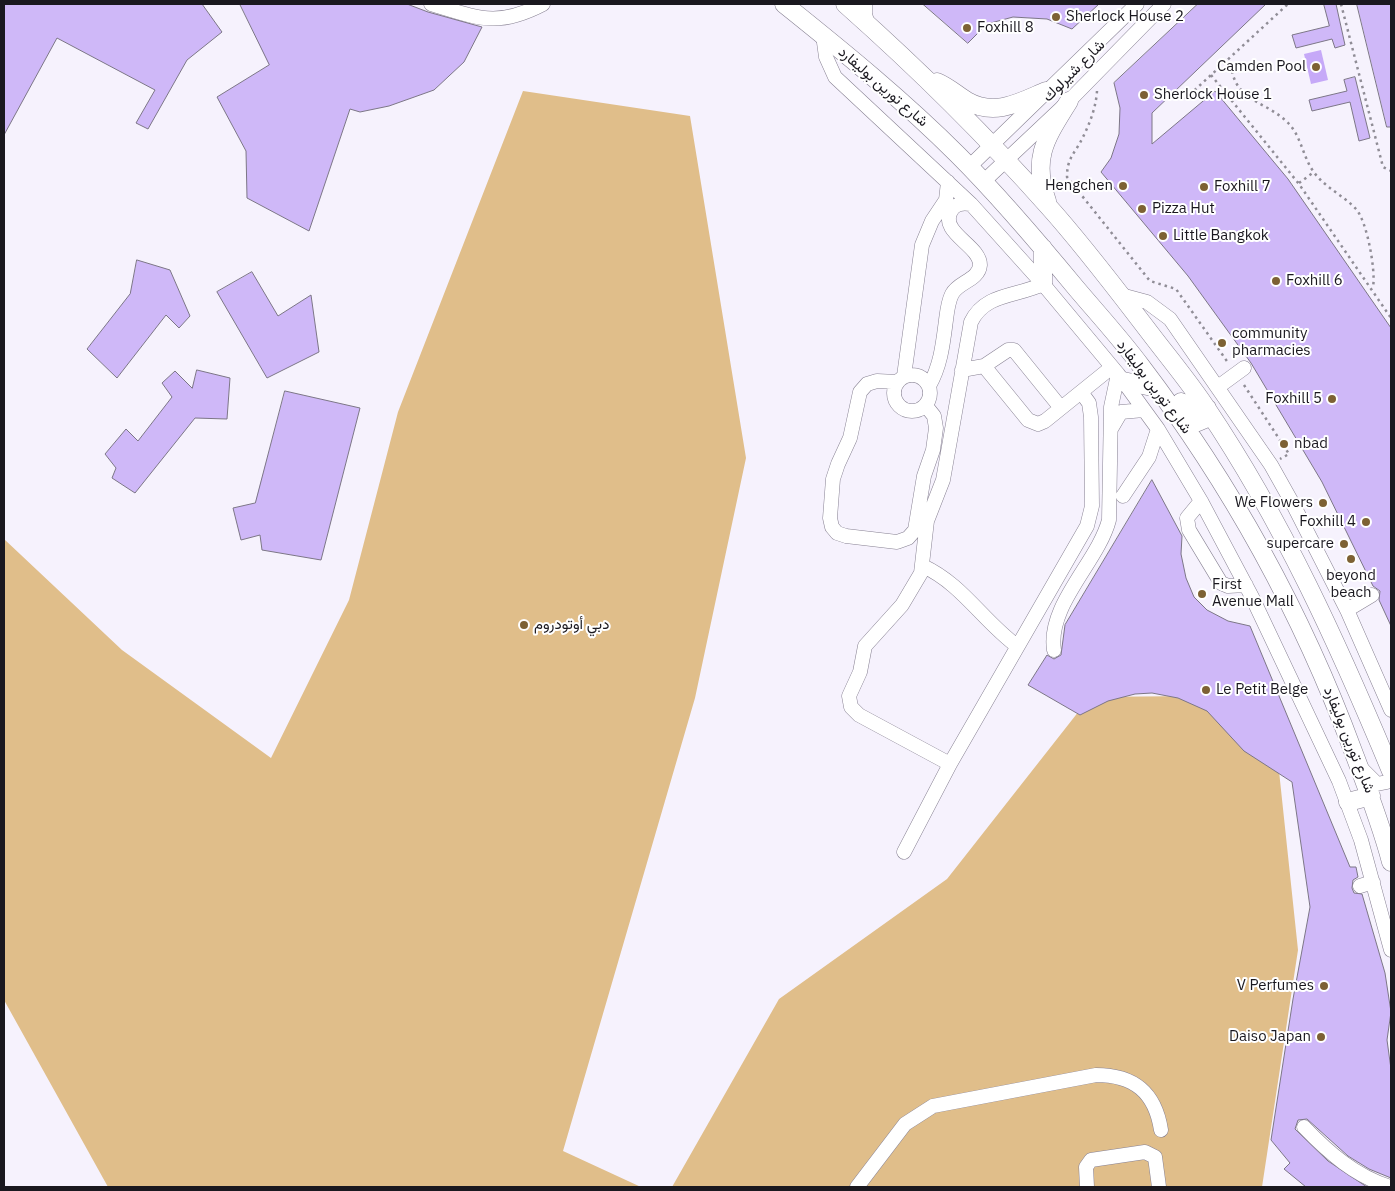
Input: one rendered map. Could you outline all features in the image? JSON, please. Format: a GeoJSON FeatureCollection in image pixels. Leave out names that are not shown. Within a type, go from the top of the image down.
{"type":"FeatureCollection","features":[{"type":"Feature","properties":{"kind":"main road","name":"شارع تورين بوليفارد"},"geometry":{"type":"LineString","coordinates":[[784,4],[910,110],[969,167],[1043,248],[1157,388],[1227,491],[1260,549],[1320,670],[1371,796],[1391,862]]}},
{"type":"Feature","properties":{"kind":"main road","name":"شارع تورين بوليفارد"},"geometry":{"type":"LineString","coordinates":[[844,4],[928,82],[1049,206],[1121,294],[1207,408],[1271,513],[1292,552],[1335,639],[1391,771]]}},
{"type":"Feature","properties":{"kind":"main road"},"geometry":{"type":"LineString","coordinates":[[928,82],[945,85],[968,102],[1003,109],[1046,91]]}},
{"type":"Feature","properties":{"kind":"main road"},"geometry":{"type":"LineString","coordinates":[[1049,206],[1041,185],[1040,156],[1048,135],[1069,100]]}},
{"type":"Feature","properties":{"kind":"main road"},"geometry":{"type":"LineString","coordinates":[[1043,248],[1043,284]]}},
{"type":"Feature","properties":{"kind":"main road"},"geometry":{"type":"LineString","coordinates":[[1140,365],[1155,368],[1161,373],[1195,421],[1203,421],[1207,408]]}},
{"type":"Feature","properties":{"kind":"main road"},"geometry":{"type":"LineString","coordinates":[[1117,374],[1157,388]]}},
{"type":"Feature","properties":{"kind":"main road"},"geometry":{"type":"LineString","coordinates":[[1348,802],[1371,796]]}},
{"type":"Feature","properties":{"kind":"street"},"geometry":{"type":"LineString","coordinates":[[431,4],[480,19],[506,19],[524,14],[543,4]]}},
{"type":"Feature","properties":{"kind":"street"},"geometry":{"type":"LineString","coordinates":[[865,4],[868,25]]}},
{"type":"Feature","properties":{"kind":"street","name":"شارع شيرلوك"},"geometry":{"type":"LineString","coordinates":[[969,167],[1137,4]]}},
{"type":"Feature","properties":{"kind":"street"},"geometry":{"type":"LineString","coordinates":[[1091,76],[1110,68],[1146,32],[1153,15],[1143,4]]}},
{"type":"Feature","properties":{"kind":"street","name":"شارع شيرلوك"},"geometry":{"type":"LineString","coordinates":[[983,182],[1069,100],[1164,4]]}},
{"type":"Feature","properties":{"kind":"street"},"geometry":{"type":"LineString","coordinates":[[823,35],[826,57],[835,77],[971,204],[1043,284],[1117,374],[1158,429],[1201,501],[1246,585],[1348,802],[1366,884],[1391,950]]}},
{"type":"Feature","properties":{"kind":"street"},"geometry":{"type":"LineString","coordinates":[[948,182],[948,195],[943,216],[953,230],[976,254],[980,264],[976,274],[956,287],[950,297],[941,358],[929,386],[930,397],[926,406],[917,411],[902,409],[894,397],[901,379],[922,245],[943,216],[955,206],[971,204]]}},
{"type":"Feature","properties":{"kind":"street"},"geometry":{"type":"LineString","coordinates":[[950,764],[859,715],[849,702],[850,692],[860,672],[865,646],[902,605],[918,580],[923,566],[927,521],[941,487],[968,330],[980,308],[987,301],[1023,292],[1043,284]]}},
{"type":"Feature","properties":{"kind":"street"},"geometry":{"type":"LineString","coordinates":[[1121,294],[1139,298],[1163,312],[1218,387],[1271,465],[1321,556],[1391,710]]}},
{"type":"Feature","properties":{"kind":"street"},"geometry":{"type":"LineString","coordinates":[[962,370],[984,366],[1008,350],[1014,350],[1061,408]]}},
{"type":"Feature","properties":{"kind":"street"},"geometry":{"type":"LineString","coordinates":[[984,366],[1031,422],[1042,423],[1081,392],[1117,374]]}},
{"type":"Feature","properties":{"kind":"street"},"geometry":{"type":"LineString","coordinates":[[1218,387],[1240,371]]}},
{"type":"Feature","properties":{"kind":"street"},"geometry":{"type":"LineString","coordinates":[[1054,650],[1053,633],[1058,616],[1104,536],[1109,520],[1110,407],[1117,374]]}},
{"type":"Feature","properties":{"kind":"street"},"geometry":{"type":"LineString","coordinates":[[926,406],[934,416],[936,428],[933,450],[924,476],[915,530],[908,538],[897,542],[846,536],[837,533],[832,526],[830,518],[834,479],[838,464],[850,438],[860,392],[867,384],[878,381],[919,376],[929,386]]}},
{"type":"Feature","properties":{"kind":"street"},"geometry":{"type":"LineString","coordinates":[[904,852],[950,764],[1017,646],[1084,535],[1090,516],[1091,417],[1088,403],[1081,392]]}},
{"type":"Feature","properties":{"kind":"street"},"geometry":{"type":"LineString","coordinates":[[1110,430],[1120,412],[1144,410]]}},
{"type":"Feature","properties":{"kind":"street"},"geometry":{"type":"LineString","coordinates":[[1123,496],[1149,457],[1158,429]]}},
{"type":"Feature","properties":{"kind":"street"},"geometry":{"type":"LineString","coordinates":[[1149,457],[1159,454],[1175,457]]}},
{"type":"Feature","properties":{"kind":"street"},"geometry":{"type":"LineString","coordinates":[[1201,501],[1187,518],[1189,530],[1221,583],[1228,586],[1246,585]]}},
{"type":"Feature","properties":{"kind":"street"},"geometry":{"type":"LineString","coordinates":[[923,566],[952,583],[989,624],[1017,646]]}},
{"type":"Feature","properties":{"kind":"street"},"geometry":{"type":"LineString","coordinates":[[1347,610],[1372,595]]}},
{"type":"Feature","properties":{"kind":"street"},"geometry":{"type":"LineString","coordinates":[[1358,763],[1377,784],[1387,782],[1391,778]]}},
{"type":"Feature","properties":{"kind":"street"},"geometry":{"type":"LineString","coordinates":[[857,1187],[905,1124],[933,1106],[1096,1074],[1126,1079],[1139,1087],[1150,1098],[1158,1113],[1160,1130]]}},
{"type":"Feature","properties":{"kind":"street"},"geometry":{"type":"LineString","coordinates":[[1304,1126],[1326,1149],[1344,1164],[1382,1186]]}},
{"type":"Feature","properties":{"kind":"street"},"geometry":{"type":"LineString","coordinates":[[1087,1187],[1086,1167],[1091,1160],[1145,1152],[1155,1157],[1159,1187]]}},
{"type":"Feature","properties":{"kind":"path"},"geometry":{"type":"LineString","coordinates":[[1185,99],[1288,4]]}},
{"type":"Feature","properties":{"kind":"path"},"geometry":{"type":"LineString","coordinates":[[1341,4],[1382,167],[1391,171]]}},
{"type":"Feature","properties":{"kind":"path"},"geometry":{"type":"LineString","coordinates":[[1232,71],[1237,87],[1278,114],[1296,131],[1314,172],[1335,194],[1354,207],[1363,219],[1373,271],[1372,288]]}},
{"type":"Feature","properties":{"kind":"path"},"geometry":{"type":"LineString","coordinates":[[1211,75],[1299,184],[1391,318]]}},
{"type":"Feature","properties":{"kind":"path"},"geometry":{"type":"LineString","coordinates":[[1091,76],[1097,92],[1093,115],[1083,138],[1069,159],[1067,177],[1150,281],[1176,289],[1240,371],[1289,454],[1271,465]]}},
{"type":"Feature","properties":{"kind":"path"},"geometry":{"type":"LineString","coordinates":[[1299,184],[1314,172]]}},
{"type":"Feature","properties":{"kind":"shaded area","name":"Camden Pool"},"geometry":{"type":"Polygon","coordinates":[[[1321,50],[1328,80],[1311,84],[1304,54],[1321,50]]]}},
{"type":"Feature","properties":{"kind":"shaded area","name":"دبي أوتودروم"},"geometry":{"type":"Polygon","coordinates":[[[523,91],[690,116],[746,458],[695,698],[563,1151],[641,1187],[108,1187],[4,1000],[4,539],[122,650],[271,758],[349,600],[398,412],[523,91]]]}},
{"type":"Feature","properties":{"kind":"shaded area"},"geometry":{"type":"Polygon","coordinates":[[[1194,696],[1279,771],[1298,950],[1262,1187],[672,1187],[779,999],[947,879],[1090,697],[1194,696]]]}},
{"type":"Feature","properties":{"kind":"building"},"geometry":{"type":"Polygon","coordinates":[[[4,4],[202,4],[222,32],[187,60],[148,129],[136,123],[155,90],[57,38],[4,135],[4,4]]]}},
{"type":"Feature","properties":{"kind":"building"},"geometry":{"type":"Polygon","coordinates":[[[240,4],[407,4],[482,27],[464,62],[434,90],[389,106],[360,112],[350,109],[309,231],[247,198],[246,151],[217,97],[269,65],[240,4]]]}},
{"type":"Feature","properties":{"kind":"building"},"geometry":{"type":"Polygon","coordinates":[[[923,4],[1099,4],[1072,29],[1047,19],[1013,17],[987,24],[968,43],[923,4]]]}},
{"type":"Feature","properties":{"kind":"building"},"geometry":{"type":"Polygon","coordinates":[[[1198,4],[1266,4],[1152,113],[1152,144],[1215,91],[1288,179],[1391,328],[1391,626],[1379,600],[1380,591],[1373,586],[1322,482],[1251,363],[1188,276],[1101,172],[1111,158],[1119,134],[1120,108],[1114,83],[1198,4]]]}},
{"type":"Feature","properties":{"kind":"building"},"geometry":{"type":"Polygon","coordinates":[[[1324,4],[1336,4],[1345,45],[1335,48],[1332,39],[1296,48],[1292,35],[1329,26],[1324,4]]]}},
{"type":"Feature","properties":{"kind":"building"},"geometry":{"type":"Polygon","coordinates":[[[1357,4],[1391,4],[1391,127],[1387,127],[1357,4]]]}},
{"type":"Feature","properties":{"kind":"building"},"geometry":{"type":"Polygon","coordinates":[[[1355,77],[1370,138],[1359,141],[1350,102],[1312,111],[1309,100],[1347,91],[1344,80],[1355,77]]]}},
{"type":"Feature","properties":{"kind":"building"},"geometry":{"type":"Polygon","coordinates":[[[137,260],[170,270],[190,316],[179,328],[166,315],[117,378],[87,349],[130,294],[137,260]]]}},
{"type":"Feature","properties":{"kind":"building"},"geometry":{"type":"Polygon","coordinates":[[[252,272],[278,316],[311,295],[319,352],[267,378],[217,292],[252,272]]]}},
{"type":"Feature","properties":{"kind":"building"},"geometry":{"type":"Polygon","coordinates":[[[197,370],[230,378],[227,419],[195,418],[135,493],[112,478],[116,468],[105,454],[126,429],[138,441],[172,397],[162,383],[175,371],[192,388],[197,370]]]}},
{"type":"Feature","properties":{"kind":"building"},"geometry":{"type":"Polygon","coordinates":[[[285,391],[360,408],[321,560],[262,550],[260,535],[241,540],[233,508],[255,503],[285,391]]]}},
{"type":"Feature","properties":{"kind":"building"},"geometry":{"type":"Polygon","coordinates":[[[1152,480],[1182,536],[1181,554],[1186,578],[1194,597],[1207,610],[1228,621],[1250,626],[1350,867],[1356,867],[1358,877],[1353,880],[1352,888],[1354,893],[1362,894],[1385,973],[1391,1012],[1387,1040],[1391,1069],[1391,1178],[1369,1169],[1348,1156],[1307,1119],[1298,1120],[1295,1129],[1328,1161],[1367,1187],[1306,1187],[1284,1169],[1290,1163],[1271,1140],[1293,999],[1310,907],[1292,782],[1244,751],[1207,711],[1178,698],[1152,693],[1135,694],[1108,701],[1080,715],[1028,685],[1047,655],[1054,659],[1061,655],[1065,625],[1152,480]]]}},
{"type":"Feature","properties":{"kind":"place","name":"Sherlock House 2"},"geometry":{"type":"Point","coordinates":[1056,17]}},
{"type":"Feature","properties":{"kind":"place","name":"Foxhill 8"},"geometry":{"type":"Point","coordinates":[967,28]}},
{"type":"Feature","properties":{"kind":"place","name":"Camden Pool"},"geometry":{"type":"Point","coordinates":[1316,67]}},
{"type":"Feature","properties":{"kind":"place","name":"Sherlock House 1"},"geometry":{"type":"Point","coordinates":[1144,95]}},
{"type":"Feature","properties":{"kind":"place","name":"Hengchen"},"geometry":{"type":"Point","coordinates":[1123,186]}},
{"type":"Feature","properties":{"kind":"place","name":"Foxhill 7"},"geometry":{"type":"Point","coordinates":[1204,187]}},
{"type":"Feature","properties":{"kind":"place","name":"Pizza Hut"},"geometry":{"type":"Point","coordinates":[1142,209]}},
{"type":"Feature","properties":{"kind":"place","name":"Little Bangkok"},"geometry":{"type":"Point","coordinates":[1163,236]}},
{"type":"Feature","properties":{"kind":"place","name":"Foxhill 6"},"geometry":{"type":"Point","coordinates":[1276,281]}},
{"type":"Feature","properties":{"kind":"place","name":"community pharmacies"},"geometry":{"type":"Point","coordinates":[1222,343]}},
{"type":"Feature","properties":{"kind":"place","name":"Foxhill 5"},"geometry":{"type":"Point","coordinates":[1332,399]}},
{"type":"Feature","properties":{"kind":"place","name":"nbad"},"geometry":{"type":"Point","coordinates":[1284,444]}},
{"type":"Feature","properties":{"kind":"place","name":"We Flowers"},"geometry":{"type":"Point","coordinates":[1323,503]}},
{"type":"Feature","properties":{"kind":"place","name":"Foxhill 4"},"geometry":{"type":"Point","coordinates":[1366,522]}},
{"type":"Feature","properties":{"kind":"place","name":"supercare"},"geometry":{"type":"Point","coordinates":[1344,544]}},
{"type":"Feature","properties":{"kind":"place","name":"beyond beach"},"geometry":{"type":"Point","coordinates":[1351,559]}},
{"type":"Feature","properties":{"kind":"place","name":"First Avenue Mall"},"geometry":{"type":"Point","coordinates":[1202,594]}},
{"type":"Feature","properties":{"kind":"place","name":"دبي أوتودروم"},"geometry":{"type":"Point","coordinates":[524,625]}},
{"type":"Feature","properties":{"kind":"place","name":"Le Petit Belge"},"geometry":{"type":"Point","coordinates":[1206,690]}},
{"type":"Feature","properties":{"kind":"place","name":"V Perfumes"},"geometry":{"type":"Point","coordinates":[1324,986]}},
{"type":"Feature","properties":{"kind":"place","name":"Daiso Japan"},"geometry":{"type":"Point","coordinates":[1321,1037]}}]}
